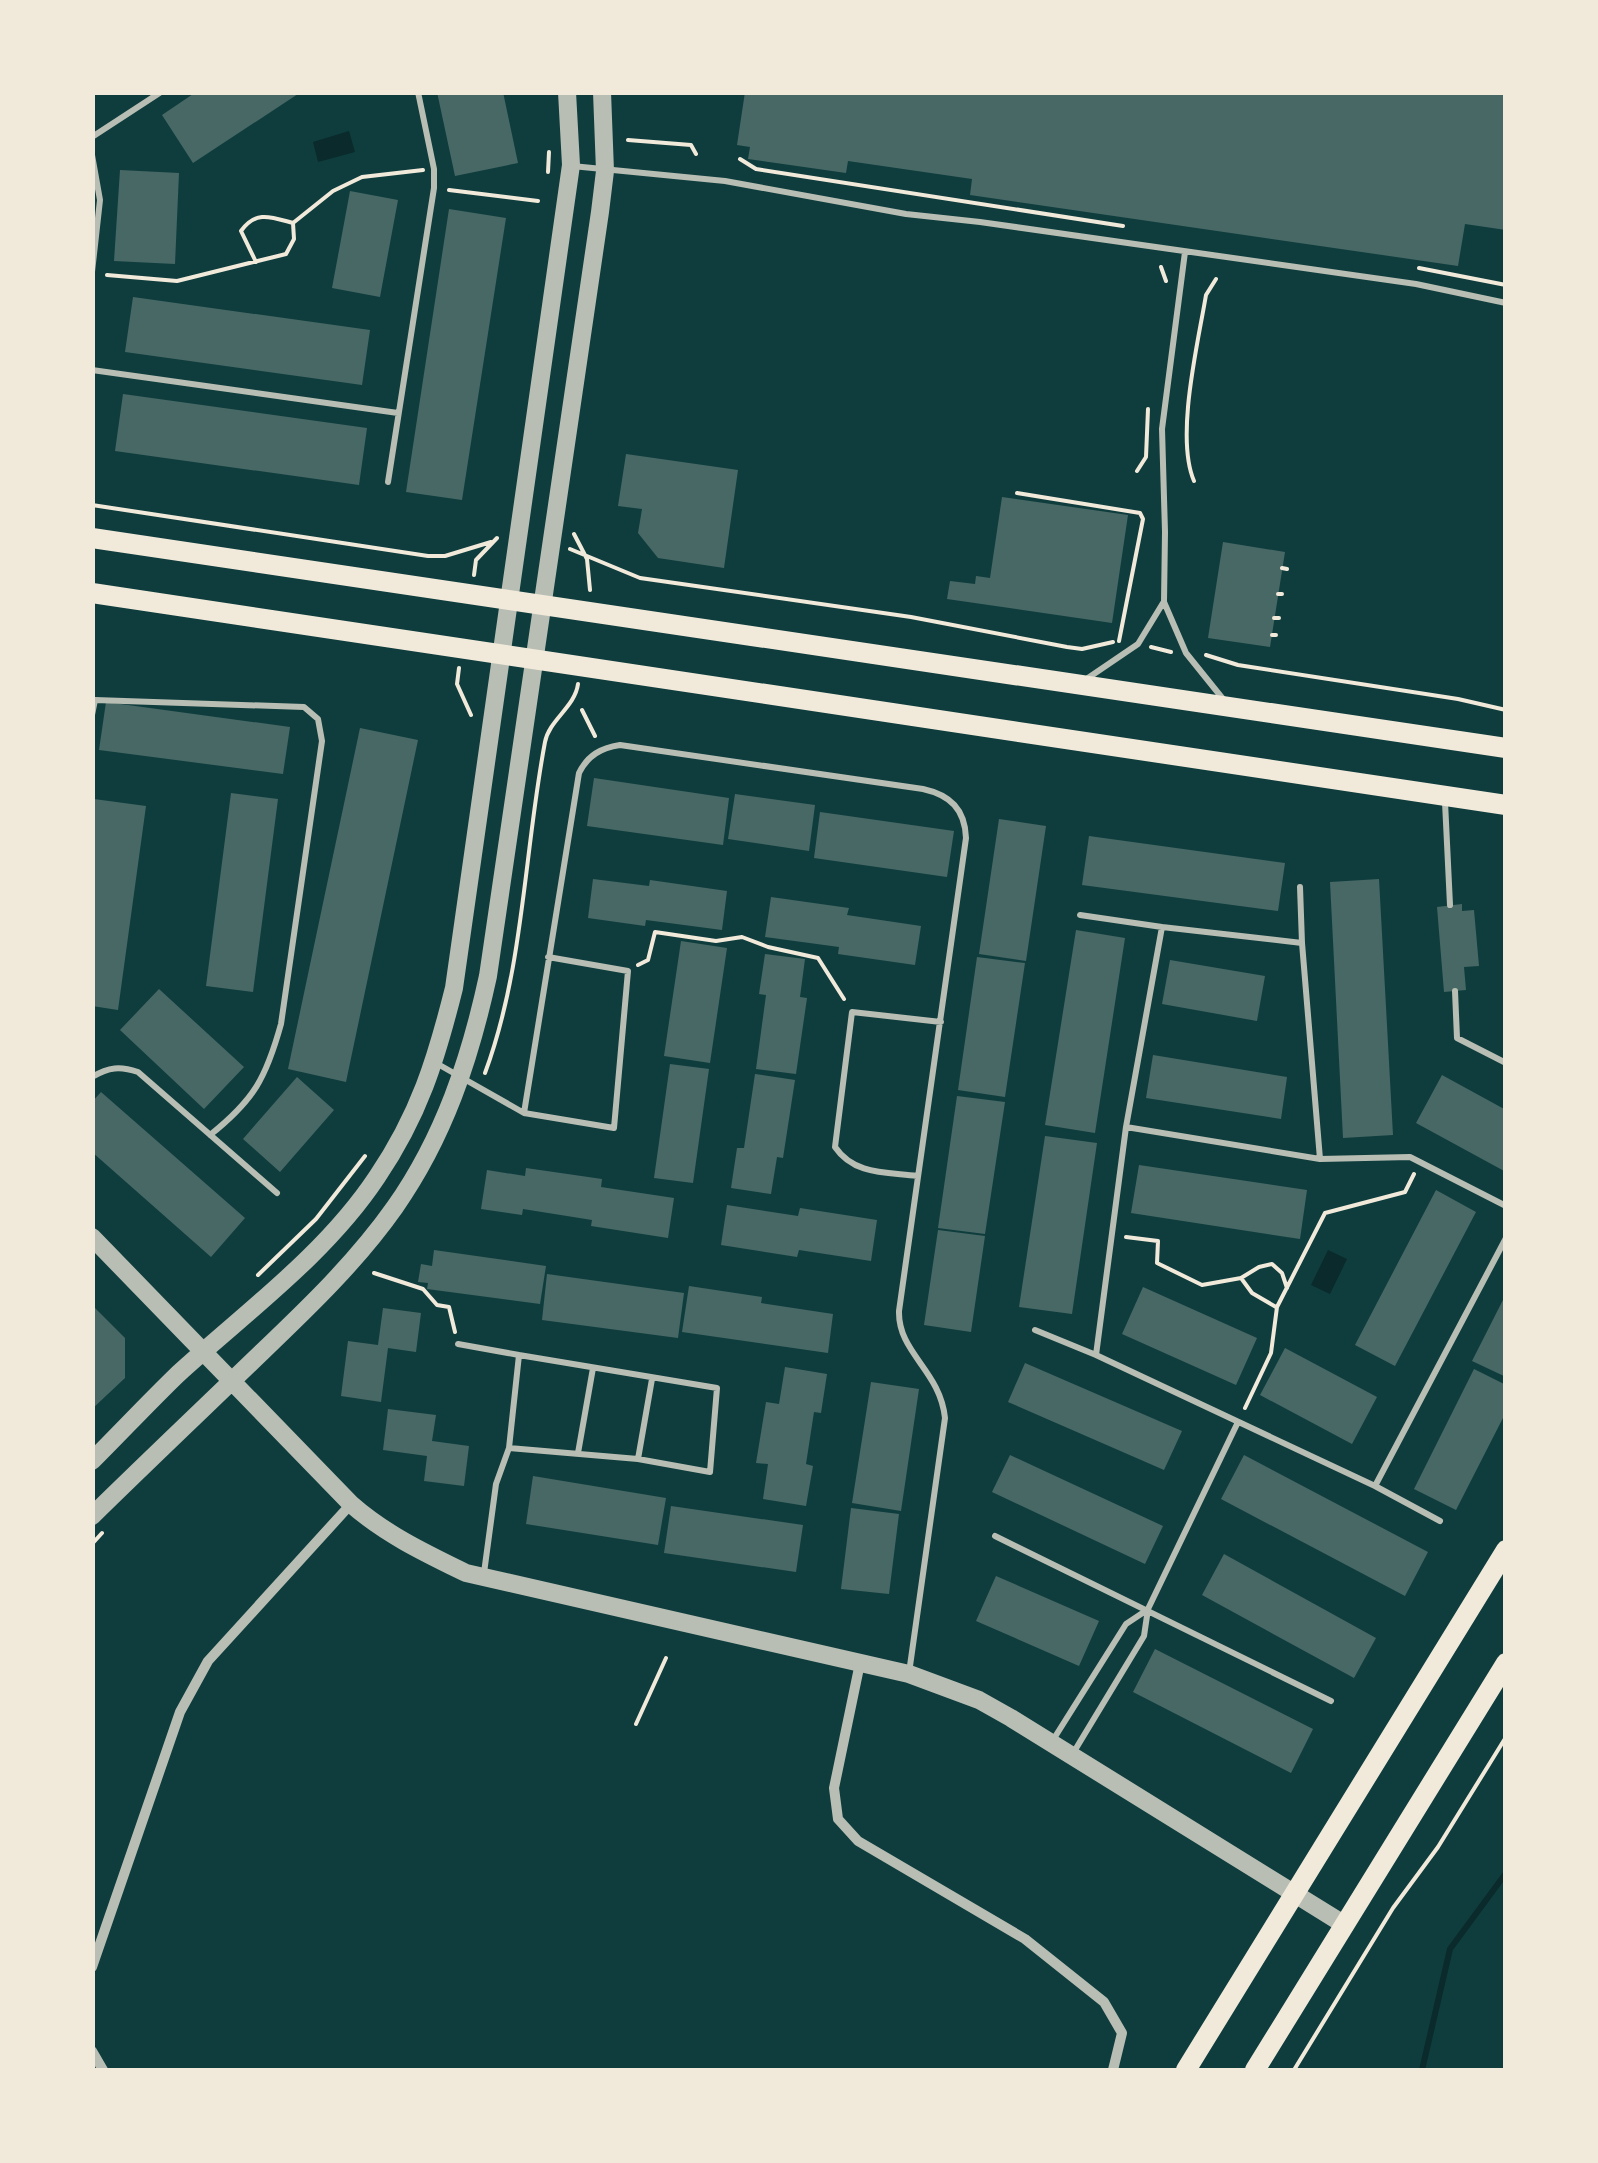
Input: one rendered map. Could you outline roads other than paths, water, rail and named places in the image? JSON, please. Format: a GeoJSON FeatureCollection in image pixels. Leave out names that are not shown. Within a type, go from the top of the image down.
{"type":"FeatureCollection","features":[{"type":"Feature","properties":{"kind":"main road"},"geometry":{"type":"LineString","coordinates":[[92,538],[1506,748]]}},
{"type":"Feature","properties":{"kind":"main road"},"geometry":{"type":"LineString","coordinates":[[92,593],[1506,805]]}},
{"type":"Feature","properties":{"kind":"main road"},"geometry":{"type":"LineString","coordinates":[[1186,2070],[1506,1550]]}},
{"type":"Feature","properties":{"kind":"main road"},"geometry":{"type":"LineString","coordinates":[[1255,2070],[1506,1663]]}},
{"type":"Feature","properties":{"kind":"street"},"geometry":{"type":"LineString","coordinates":[[92,1460],[345,1218],[401,1137],[436,1063],[454,988],[571,166],[567,92]]}},
{"type":"Feature","properties":{"kind":"street"},"geometry":{"type":"LineString","coordinates":[[92,1516],[309,1307],[395,1206],[438,1131],[462,1076],[474,1042],[488,976],[606,172],[602,92]]}},
{"type":"Feature","properties":{"kind":"street"},"geometry":{"type":"LineString","coordinates":[[92,1237],[350,1504],[373,1524],[406,1543],[483,1578],[909,1674],[979,1700],[1344,1924]]}},
{"type":"Feature","properties":{"kind":"street"},"geometry":{"type":"LineString","coordinates":[[92,1967],[180,1712],[196,1682],[208,1661],[350,1504]]}},
{"type":"Feature","properties":{"kind":"street"},"geometry":{"type":"LineString","coordinates":[[860,1663],[834,1788],[838,1819],[858,1841],[1025,1939],[1104,2002],[1122,2033],[1112,2070]]}},
{"type":"Feature","properties":{"kind":"street"},"geometry":{"type":"LineString","coordinates":[[92,2052],[103,2070]]}},
{"type":"Feature","properties":{"kind":"lane"},"geometry":{"type":"LineString","coordinates":[[92,138],[161,92]]}},
{"type":"Feature","properties":{"kind":"lane"},"geometry":{"type":"LineString","coordinates":[[388,482],[434,188],[434,169],[418,92]]}},
{"type":"Feature","properties":{"kind":"lane"},"geometry":{"type":"LineString","coordinates":[[92,155],[100,200],[92,273]]}},
{"type":"Feature","properties":{"kind":"lane"},"geometry":{"type":"LineString","coordinates":[[571,166],[726,181],[906,214],[1416,284],[1506,304]]}},
{"type":"Feature","properties":{"kind":"lane"},"geometry":{"type":"LineString","coordinates":[[1185,252],[1162,429],[1164,602],[1186,653],[1230,707]]}},
{"type":"Feature","properties":{"kind":"lane"},"geometry":{"type":"LineString","coordinates":[[92,370],[398,413]]}},
{"type":"Feature","properties":{"kind":"lane"},"geometry":{"type":"LineString","coordinates":[[1078,685],[1138,644],[1164,602]]}},
{"type":"Feature","properties":{"kind":"lane"},"geometry":{"type":"LineString","coordinates":[[92,715],[95,700],[304,707],[318,719],[322,741],[281,1024],[269,1069],[240,1111],[210,1135]]}},
{"type":"Feature","properties":{"kind":"lane"},"geometry":{"type":"LineString","coordinates":[[524,1113],[579,773],[585,762],[602,750],[620,745],[923,790],[950,798],[963,818],[966,838],[899,1322],[907,1343],[941,1392],[945,1418],[909,1674]]}},
{"type":"Feature","properties":{"kind":"lane"},"geometry":{"type":"LineString","coordinates":[[1445,796],[1450,906]]}},
{"type":"Feature","properties":{"kind":"lane"},"geometry":{"type":"LineString","coordinates":[[1300,886],[1320,1158]]}},
{"type":"Feature","properties":{"kind":"lane"},"geometry":{"type":"LineString","coordinates":[[1080,915],[1302,943]]}},
{"type":"Feature","properties":{"kind":"lane"},"geometry":{"type":"LineString","coordinates":[[1096,1355],[1126,1127],[1162,927]]}},
{"type":"Feature","properties":{"kind":"lane"},"geometry":{"type":"LineString","coordinates":[[436,1063],[524,1113],[614,1128],[628,971],[548,958]]}},
{"type":"Feature","properties":{"kind":"lane"},"geometry":{"type":"LineString","coordinates":[[1454,991],[1457,1038],[1506,1062]]}},
{"type":"Feature","properties":{"kind":"lane"},"geometry":{"type":"LineString","coordinates":[[917,1176],[857,1168],[845,1161],[836,1147],[852,1012],[940,1022]]}},
{"type":"Feature","properties":{"kind":"lane"},"geometry":{"type":"LineString","coordinates":[[92,1076],[122,1067],[138,1072],[276,1193]]}},
{"type":"Feature","properties":{"kind":"lane"},"geometry":{"type":"LineString","coordinates":[[1126,1127],[1320,1158],[1398,1156],[1420,1160],[1506,1206]]}},
{"type":"Feature","properties":{"kind":"lane"},"geometry":{"type":"LineString","coordinates":[[1374,1486],[1506,1238]]}},
{"type":"Feature","properties":{"kind":"lane"},"geometry":{"type":"LineString","coordinates":[[1036,1330],[1374,1486],[1440,1521]]}},
{"type":"Feature","properties":{"kind":"lane"},"geometry":{"type":"LineString","coordinates":[[458,1344],[717,1388],[710,1472],[638,1459],[510,1448]]}},
{"type":"Feature","properties":{"kind":"lane"},"geometry":{"type":"LineString","coordinates":[[483,1578],[496,1484],[510,1448],[518,1355]]}},
{"type":"Feature","properties":{"kind":"lane"},"geometry":{"type":"LineString","coordinates":[[578,1453],[593,1368]]}},
{"type":"Feature","properties":{"kind":"lane"},"geometry":{"type":"LineString","coordinates":[[638,1459],[652,1379]]}},
{"type":"Feature","properties":{"kind":"lane"},"geometry":{"type":"LineString","coordinates":[[1072,1756],[1144,1636],[1148,1609],[1238,1422]]}},
{"type":"Feature","properties":{"kind":"lane"},"geometry":{"type":"LineString","coordinates":[[996,1536],[1331,1701]]}},
{"type":"Feature","properties":{"kind":"lane"},"geometry":{"type":"LineString","coordinates":[[1052,1743],[1126,1624],[1148,1609]]}},
{"type":"Feature","properties":{"kind":"water"},"geometry":{"type":"Polygon","coordinates":[[[349,131],[355,152],[318,162],[313,142],[349,131]]]}},
{"type":"Feature","properties":{"kind":"water"},"geometry":{"type":"Polygon","coordinates":[[[1328,1250],[1347,1259],[1330,1294],[1311,1285],[1328,1250]]]}},
{"type":"Feature","properties":{"kind":"waterway"},"geometry":{"type":"LineString","coordinates":[[1422,2070],[1450,1949],[1506,1873]]}}]}
